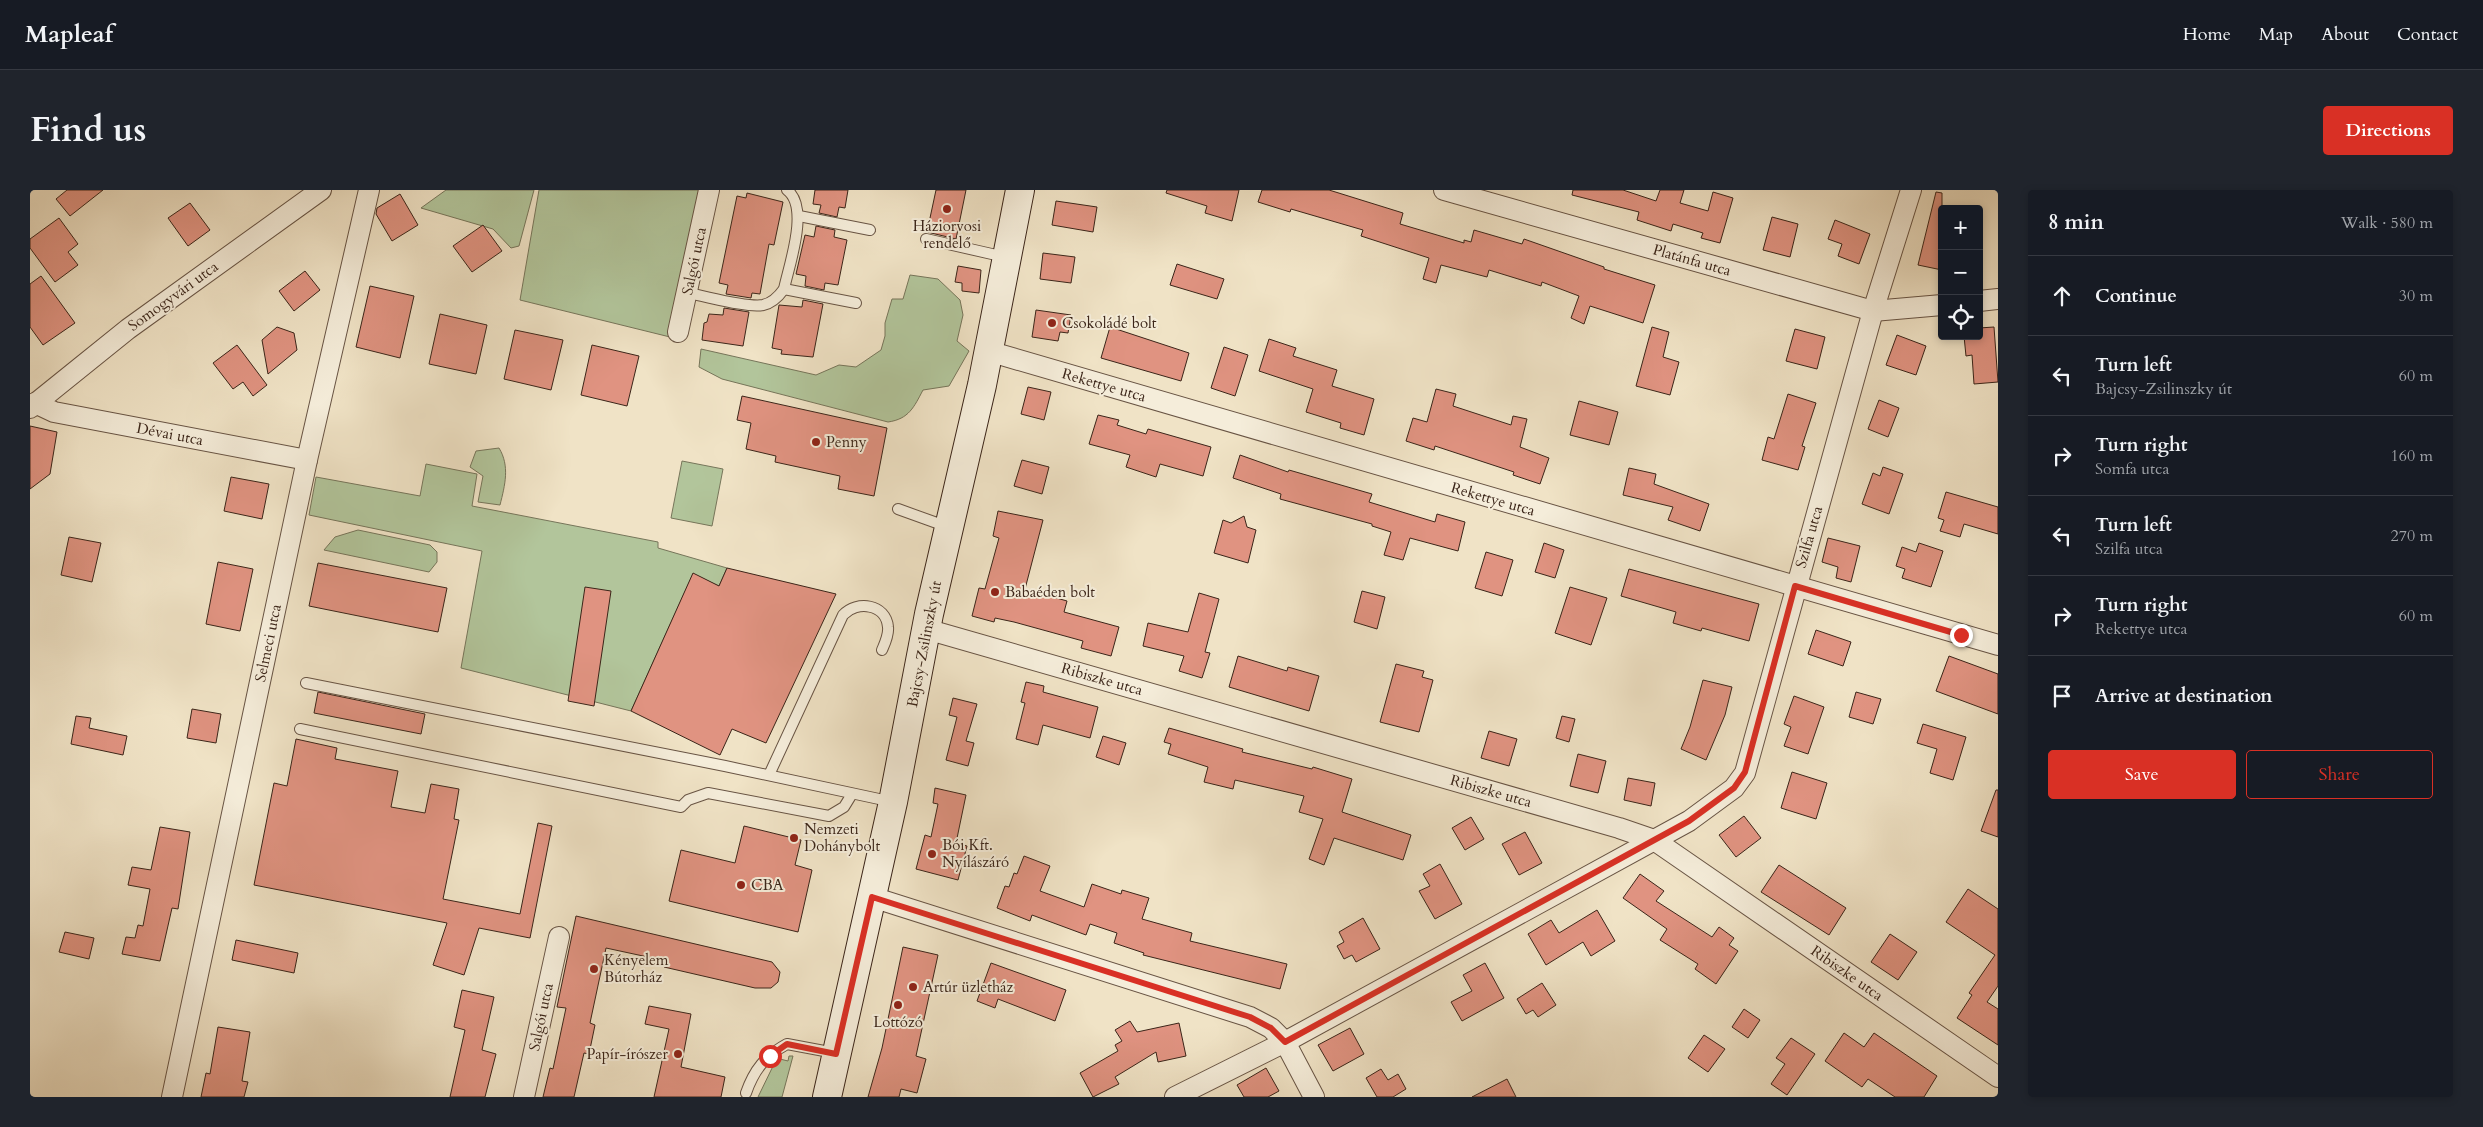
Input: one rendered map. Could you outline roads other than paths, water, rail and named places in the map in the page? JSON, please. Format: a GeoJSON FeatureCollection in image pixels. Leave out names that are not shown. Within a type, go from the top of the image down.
{"type":"FeatureCollection","features":[{"type":"Feature","properties":{"kind":"main road","name":"Bajcsy-Zsilinszky út"},"geometry":{"type":"LineString","coordinates":[[828,1097],[893,802],[926,629],[988,351],[1020,190]]}},
{"type":"Feature","properties":{"kind":"street","name":"Somogyvári utca"},"geometry":{"type":"LineString","coordinates":[[32,406],[128,329],[321,190]]}},
{"type":"Feature","properties":{"kind":"street","name":"Selmeci utca"},"geometry":{"type":"LineString","coordinates":[[172,1097],[307,460],[369,190]]}},
{"type":"Feature","properties":{"kind":"street","name":"Salgói utca"},"geometry":{"type":"LineString","coordinates":[[678,332],[709,190]]}},
{"type":"Feature","properties":{"kind":"street","name":"Platánfa utca"},"geometry":{"type":"LineString","coordinates":[[1444,190],[1873,312],[1938,305]]}},
{"type":"Feature","properties":{"kind":"street","name":"Szilfa utca"},"geometry":{"type":"LineString","coordinates":[[1175,1097],[1285,1042],[1689,821],[1734,788],[1745,772],[1795,586],[1873,312],[1912,190]]}},
{"type":"Feature","properties":{"kind":"street"},"geometry":{"type":"LineString","coordinates":[[1983,301],[1998,299]]}},
{"type":"Feature","properties":{"kind":"street","name":"Rekettye utca"},"geometry":{"type":"LineString","coordinates":[[988,351],[1998,645]]}},
{"type":"Feature","properties":{"kind":"street","name":"Dévai utca"},"geometry":{"type":"LineString","coordinates":[[32,406],[54,412],[307,460]]}},
{"type":"Feature","properties":{"kind":"street","name":"Ribiszke utca"},"geometry":{"type":"LineString","coordinates":[[926,629],[1619,828],[1654,840],[1998,1077]]}},
{"type":"Feature","properties":{"kind":"street"},"geometry":{"type":"LineString","coordinates":[[872,897],[1250,1017],[1271,1028],[1285,1042],[1314,1097]]}},
{"type":"Feature","properties":{"kind":"street","name":"Salgói utca"},"geometry":{"type":"LineString","coordinates":[[524,1097],[559,937]]}},
{"type":"Feature","properties":{"kind":"lane"},"geometry":{"type":"LineString","coordinates":[[687,293],[755,305],[772,302],[784,289],[799,216],[795,200],[787,190]]}},
{"type":"Feature","properties":{"kind":"lane"},"geometry":{"type":"LineString","coordinates":[[799,216],[870,230]]}},
{"type":"Feature","properties":{"kind":"lane"},"geometry":{"type":"LineString","coordinates":[[926,239],[1006,257]]}},
{"type":"Feature","properties":{"kind":"lane"},"geometry":{"type":"LineString","coordinates":[[784,289],[856,303]]}},
{"type":"Feature","properties":{"kind":"lane"},"geometry":{"type":"LineString","coordinates":[[898,508],[948,527]]}},
{"type":"Feature","properties":{"kind":"lane"},"geometry":{"type":"LineString","coordinates":[[769,775],[843,615],[848,610],[856,605],[866,606],[877,610],[884,617],[888,626],[888,634],[882,650]]}},
{"type":"Feature","properties":{"kind":"lane"},"geometry":{"type":"LineString","coordinates":[[306,683],[769,775],[893,802]]}},
{"type":"Feature","properties":{"kind":"lane"},"geometry":{"type":"LineString","coordinates":[[300,729],[681,807],[688,800],[708,793],[829,816],[844,806],[852,794]]}},
{"type":"Feature","properties":{"kind":"lane"},"geometry":{"type":"LineString","coordinates":[[746,1093],[752,1075],[763,1061],[787,1044],[836,1054]]}},
{"type":"Feature","properties":{"kind":"place","name":"Háziorvosi rendelő"},"geometry":{"type":"Point","coordinates":[947,209]}},
{"type":"Feature","properties":{"kind":"place","name":"Csokoládé bolt"},"geometry":{"type":"Point","coordinates":[1052,323]}},
{"type":"Feature","properties":{"kind":"place","name":"Penny"},"geometry":{"type":"Point","coordinates":[816,442]}},
{"type":"Feature","properties":{"kind":"place","name":"Babaéden bolt"},"geometry":{"type":"Point","coordinates":[995,592]}},
{"type":"Feature","properties":{"kind":"place","name":"Nemzeti Dohánybolt"},"geometry":{"type":"Point","coordinates":[794,838]}},
{"type":"Feature","properties":{"kind":"place","name":"Bói Kft. Nyílászáró"},"geometry":{"type":"Point","coordinates":[932,854]}},
{"type":"Feature","properties":{"kind":"place","name":"CBA"},"geometry":{"type":"Point","coordinates":[741,885]}},
{"type":"Feature","properties":{"kind":"place","name":"Kényelem Bútorház"},"geometry":{"type":"Point","coordinates":[594,969]}},
{"type":"Feature","properties":{"kind":"place","name":"Artúr üzletház"},"geometry":{"type":"Point","coordinates":[913,987]}},
{"type":"Feature","properties":{"kind":"place","name":"Lottózó"},"geometry":{"type":"Point","coordinates":[898,1005]}},
{"type":"Feature","properties":{"kind":"place","name":"Papír-írószer"},"geometry":{"type":"Point","coordinates":[678,1054]}}]}
